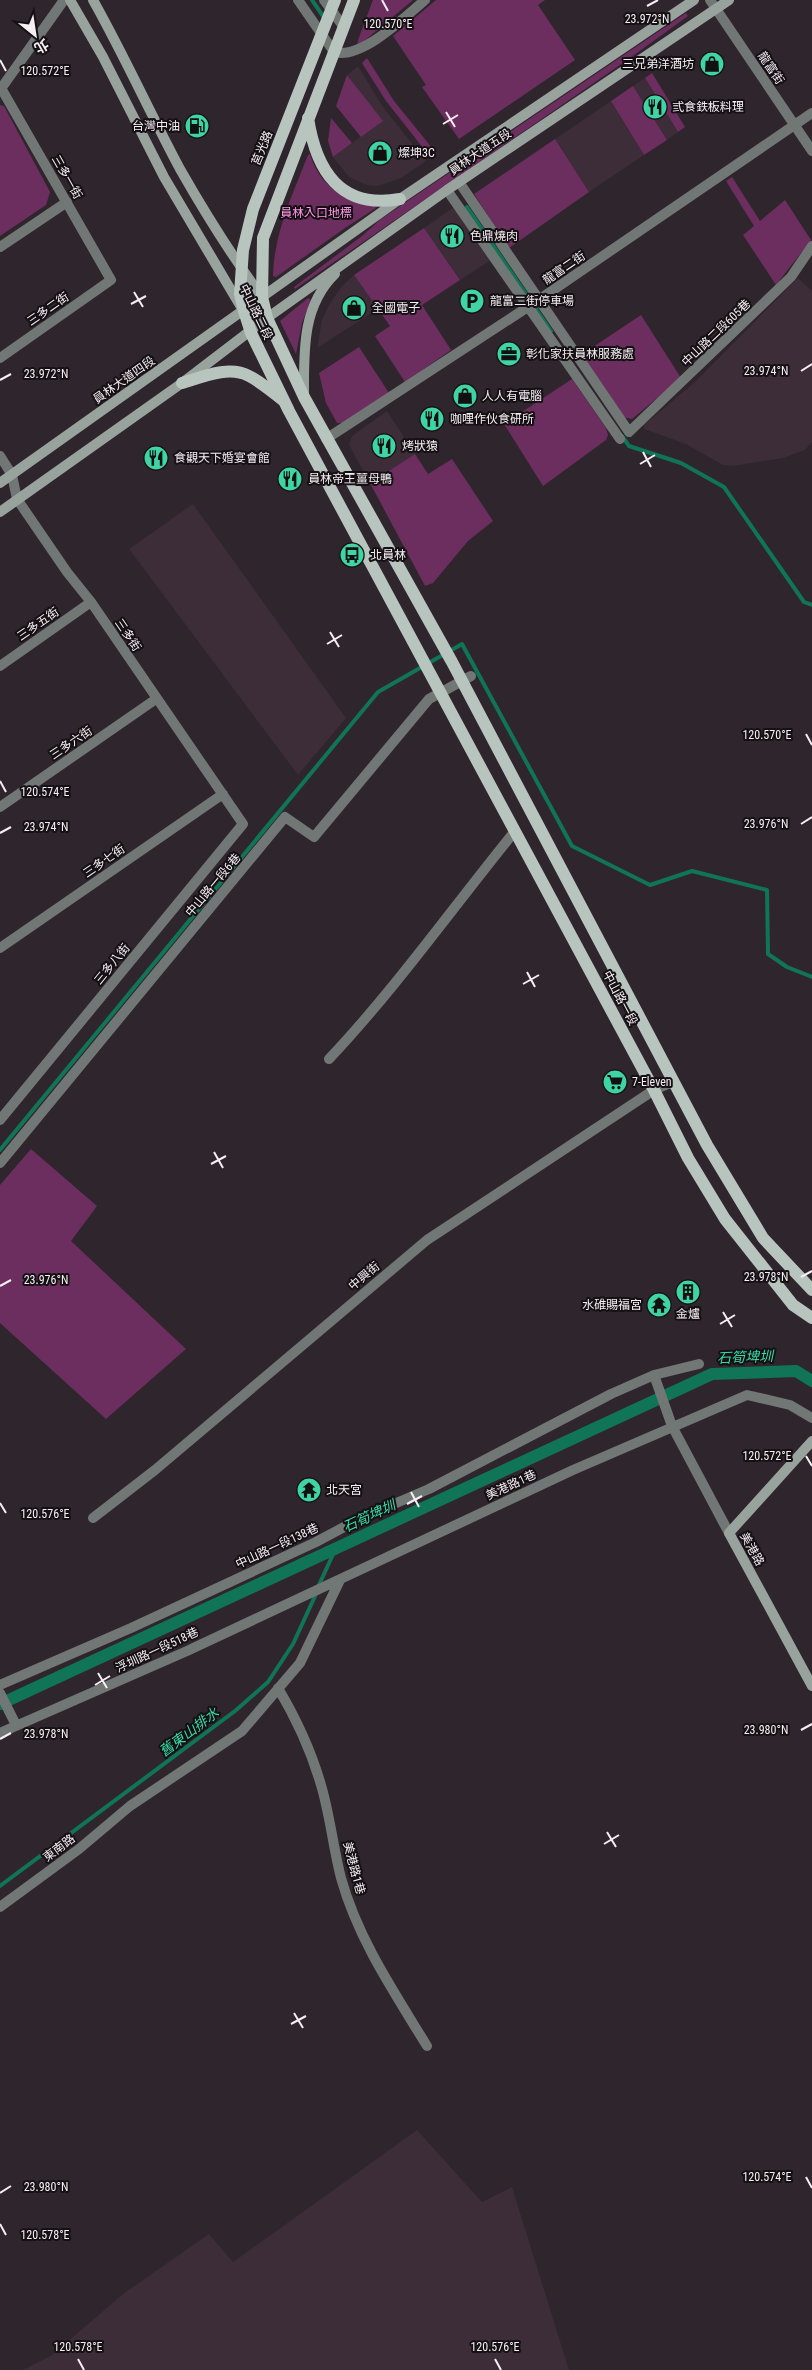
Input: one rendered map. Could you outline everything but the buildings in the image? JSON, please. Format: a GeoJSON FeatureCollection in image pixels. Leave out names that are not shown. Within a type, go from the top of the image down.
{"type":"FeatureCollection","features":[{"type":"Feature","properties":{"kind":"main road","name":"中山路二段"},"geometry":{"type":"LineString","coordinates":[[70,0],[103,57],[164,178],[244,311],[251,333],[286,402],[431,672]]}},
{"type":"Feature","properties":{"kind":"main road","name":"中山路二段"},"geometry":{"type":"LineString","coordinates":[[93,0],[122,51],[180,169],[241,268],[262,297],[268,318],[304,397],[452,662]]}},
{"type":"Feature","properties":{"kind":"main road"},"geometry":{"type":"LineString","coordinates":[[262,297],[263,238],[354,0]]}},
{"type":"Feature","properties":{"kind":"main road","name":"員林大道五段"},"geometry":{"type":"LineString","coordinates":[[262,297],[400,199],[694,0]]}},
{"type":"Feature","properties":{"kind":"main road","name":"員林大道五段"},"geometry":{"type":"LineString","coordinates":[[251,333],[268,318],[447,190],[729,0]]}},
{"type":"Feature","properties":{"kind":"main road","name":"莒光路"},"geometry":{"type":"LineString","coordinates":[[244,311],[240,294],[241,268],[243,250],[253,209],[334,6]]}},
{"type":"Feature","properties":{"kind":"main road"},"geometry":{"type":"LineString","coordinates":[[308,117],[315,151],[324,172],[334,183],[347,193],[364,198],[386,202],[400,199]]}},
{"type":"Feature","properties":{"kind":"main road"},"geometry":{"type":"LineString","coordinates":[[304,397],[304,340],[309,317],[321,292],[332,277],[354,256]]}},
{"type":"Feature","properties":{"kind":"main road","name":"員林大道四段"},"geometry":{"type":"LineString","coordinates":[[0,483],[262,297]]}},
{"type":"Feature","properties":{"kind":"main road"},"geometry":{"type":"LineString","coordinates":[[0,512],[251,333]]}},
{"type":"Feature","properties":{"kind":"main road"},"geometry":{"type":"LineString","coordinates":[[182,384],[215,373],[234,372],[249,376],[286,402]]}},
{"type":"Feature","properties":{"kind":"main road","name":"中山路一段"},"geometry":{"type":"LineString","coordinates":[[452,662],[466,679],[707,1146],[763,1238],[812,1290]]}},
{"type":"Feature","properties":{"kind":"main road","name":"中山路一段"},"geometry":{"type":"LineString","coordinates":[[431,672],[654,1090],[688,1158],[725,1218],[793,1305],[812,1318]]}},
{"type":"Feature","properties":{"kind":"main road","name":"美港路"},"geometry":{"type":"LineString","coordinates":[[812,1441],[729,1534],[812,1686]]}},
{"type":"Feature","properties":{"kind":"street"},"geometry":{"type":"LineString","coordinates":[[0,89],[64,0]]}},
{"type":"Feature","properties":{"kind":"street"},"geometry":{"type":"LineString","coordinates":[[298,0],[334,52],[343,55],[369,44],[425,0]]}},
{"type":"Feature","properties":{"kind":"street"},"geometry":{"type":"LineString","coordinates":[[324,0],[334,6],[343,26]]}},
{"type":"Feature","properties":{"kind":"street","name":"龍富街"},"geometry":{"type":"LineString","coordinates":[[710,0],[812,151]]}},
{"type":"Feature","properties":{"kind":"street","name":"三多一街"},"geometry":{"type":"LineString","coordinates":[[0,89],[111,280]]}},
{"type":"Feature","properties":{"kind":"street","name":"龍富二街"},"geometry":{"type":"LineString","coordinates":[[326,439],[540,299],[812,113]]}},
{"type":"Feature","properties":{"kind":"street"},"geometry":{"type":"LineString","coordinates":[[459,182],[540,299]]}},
{"type":"Feature","properties":{"kind":"street"},"geometry":{"type":"LineString","coordinates":[[447,190],[620,439]]}},
{"type":"Feature","properties":{"kind":"street"},"geometry":{"type":"LineString","coordinates":[[0,247],[67,202]]}},
{"type":"Feature","properties":{"kind":"street","name":"中山路二段605巷"},"geometry":{"type":"LineString","coordinates":[[540,299],[630,432],[791,277],[812,246]]}},
{"type":"Feature","properties":{"kind":"street","name":"三多二街"},"geometry":{"type":"LineString","coordinates":[[0,358],[111,280]]}},
{"type":"Feature","properties":{"kind":"street","name":"三多街"},"geometry":{"type":"LineString","coordinates":[[0,456],[12,474],[17,499],[91,602],[243,824]]}},
{"type":"Feature","properties":{"kind":"street","name":"三多五街"},"geometry":{"type":"LineString","coordinates":[[0,666],[91,602]]}},
{"type":"Feature","properties":{"kind":"street","name":"中山路一段6巷"},"geometry":{"type":"LineString","coordinates":[[0,1163],[285,817],[314,837],[429,699],[466,679]]}},
{"type":"Feature","properties":{"kind":"street","name":"三多六街"},"geometry":{"type":"LineString","coordinates":[[0,807],[156,699]]}},
{"type":"Feature","properties":{"kind":"street","name":"三多七街"},"geometry":{"type":"LineString","coordinates":[[0,948],[223,794]]}},
{"type":"Feature","properties":{"kind":"street","name":"三多八街"},"geometry":{"type":"LineString","coordinates":[[0,1120],[243,824]]}},
{"type":"Feature","properties":{"kind":"street"},"geometry":{"type":"LineString","coordinates":[[329,1059],[430,941],[476,879],[515,831]]}},
{"type":"Feature","properties":{"kind":"street","name":"中興街"},"geometry":{"type":"LineString","coordinates":[[93,1518],[155,1470],[426,1240],[654,1090],[673,1082]]}},
{"type":"Feature","properties":{"kind":"street","name":"中山路一段138巷"},"geometry":{"type":"LineString","coordinates":[[0,1685],[140,1624],[316,1542],[359,1519],[428,1489],[612,1394],[654,1375],[698,1364]]}},
{"type":"Feature","properties":{"kind":"street"},"geometry":{"type":"LineString","coordinates":[[654,1375],[672,1426],[729,1534]]}},
{"type":"Feature","properties":{"kind":"street","name":"美港路1巷"},"geometry":{"type":"LineString","coordinates":[[324,1587],[573,1470],[747,1395],[790,1405],[812,1418]]}},
{"type":"Feature","properties":{"kind":"street"},"geometry":{"type":"LineString","coordinates":[[278,1688],[300,1663],[340,1580]]}},
{"type":"Feature","properties":{"kind":"street","name":"浮圳路一段518巷"},"geometry":{"type":"LineString","coordinates":[[0,1733],[84,1697],[324,1587]]}},
{"type":"Feature","properties":{"kind":"street","name":"美港路1巷"},"geometry":{"type":"LineString","coordinates":[[278,1688],[301,1726],[321,1785],[341,1878],[360,1928],[374,1958],[426,2046]]}},
{"type":"Feature","properties":{"kind":"street","name":"東南路"},"geometry":{"type":"LineString","coordinates":[[0,1907],[79,1849],[130,1806],[242,1731],[278,1688]]}},
{"type":"Feature","properties":{"kind":"street"},"geometry":{"type":"LineString","coordinates":[[0,1693],[16,1725]]}},
{"type":"Feature","properties":{"kind":"shaded area"},"geometry":{"type":"Polygon","coordinates":[[[358,66],[383,107],[426,161],[401,178],[378,186],[367,185],[349,177],[333,157],[382,121],[347,75],[358,66]]]}},
{"type":"Feature","properties":{"kind":"shaded area"},"geometry":{"type":"Polygon","coordinates":[[[645,78],[678,132],[667,140],[633,86],[645,78]]]}},
{"type":"Feature","properties":{"kind":"shaded area"},"geometry":{"type":"Polygon","coordinates":[[[611,101],[644,155],[589,192],[555,139],[611,101]]]}},
{"type":"Feature","properties":{"kind":"shaded area"},"geometry":{"type":"Polygon","coordinates":[[[454,207],[491,260],[460,280],[424,228],[454,207]]]}},
{"type":"Feature","properties":{"kind":"shaded area"},"geometry":{"type":"Polygon","coordinates":[[[354,275],[378,309],[317,348],[322,320],[330,303],[342,286],[354,275]]]}},
{"type":"Feature","properties":{"kind":"shaded area"},"geometry":{"type":"Polygon","coordinates":[[[798,278],[812,291],[812,442],[805,450],[783,458],[733,466],[723,465],[686,444],[644,429],[644,425],[695,382],[798,278]]]}},
{"type":"Feature","properties":{"kind":"shaded area"},"geometry":{"type":"Polygon","coordinates":[[[387,411],[415,454],[370,483],[349,445],[352,436],[387,411]]]}},
{"type":"Feature","properties":{"kind":"shaded area"},"geometry":{"type":"Polygon","coordinates":[[[193,504],[346,718],[298,775],[129,549],[193,504]]]}},
{"type":"Feature","properties":{"kind":"shaded area"},"geometry":{"type":"Polygon","coordinates":[[[417,2130],[482,2202],[512,2187],[569,2370],[23,2370],[52,2355],[123,2294],[209,2234],[233,2262],[417,2130]]]}},
{"type":"Feature","properties":{"kind":"green space"},"geometry":{"type":"Polygon","coordinates":[[[373,0],[413,0],[357,47],[358,40],[373,0]]]}},
{"type":"Feature","properties":{"kind":"green space"},"geometry":{"type":"Polygon","coordinates":[[[436,0],[545,0],[538,5],[575,60],[459,139],[422,87],[426,85],[393,36],[436,0]]]}},
{"type":"Feature","properties":{"kind":"green space"},"geometry":{"type":"Polygon","coordinates":[[[686,13],[688,16],[630,58],[295,289],[294,287],[362,236],[381,219],[686,13]]]}},
{"type":"Feature","properties":{"kind":"green space"},"geometry":{"type":"Polygon","coordinates":[[[367,58],[394,101],[437,154],[431,158],[386,101],[362,63],[367,58]]]}},
{"type":"Feature","properties":{"kind":"green space"},"geometry":{"type":"Polygon","coordinates":[[[652,73],[685,127],[678,132],[645,78],[652,73]]]}},
{"type":"Feature","properties":{"kind":"green space"},"geometry":{"type":"Polygon","coordinates":[[[347,75],[383,121],[361,137],[336,106],[347,75]]]}},
{"type":"Feature","properties":{"kind":"green space"},"geometry":{"type":"Polygon","coordinates":[[[633,86],[667,140],[644,155],[611,101],[633,86]]]}},
{"type":"Feature","properties":{"kind":"green space"},"geometry":{"type":"Polygon","coordinates":[[[0,105],[4,106],[50,192],[46,205],[0,236],[0,105]]]}},
{"type":"Feature","properties":{"kind":"green space"},"geometry":{"type":"Polygon","coordinates":[[[331,118],[352,143],[333,157],[328,141],[331,118]]]}},
{"type":"Feature","properties":{"kind":"green space"},"geometry":{"type":"Polygon","coordinates":[[[555,139],[589,192],[509,248],[474,194],[555,139]]]}},
{"type":"Feature","properties":{"kind":"green space","name":"員林入口地標"},"geometry":{"type":"Polygon","coordinates":[[[310,154],[319,174],[334,190],[352,200],[374,205],[376,208],[276,277],[273,276],[274,260],[285,214],[310,154]]]}},
{"type":"Feature","properties":{"kind":"green space"},"geometry":{"type":"Polygon","coordinates":[[[732,177],[760,221],[785,200],[811,240],[776,285],[743,235],[754,226],[726,181],[732,177]]]}},
{"type":"Feature","properties":{"kind":"green space"},"geometry":{"type":"Polygon","coordinates":[[[424,228],[460,280],[422,305],[451,350],[405,382],[375,336],[390,326],[354,275],[424,228]]]}},
{"type":"Feature","properties":{"kind":"green space"},"geometry":{"type":"Polygon","coordinates":[[[308,298],[311,300],[302,323],[296,354],[280,321],[308,298]]]}},
{"type":"Feature","properties":{"kind":"green space"},"geometry":{"type":"Polygon","coordinates":[[[641,315],[681,378],[632,419],[623,417],[581,355],[641,315]]]}},
{"type":"Feature","properties":{"kind":"green space"},"geometry":{"type":"Polygon","coordinates":[[[359,347],[389,393],[344,423],[337,423],[326,403],[319,373],[359,347]]]}},
{"type":"Feature","properties":{"kind":"green space"},"geometry":{"type":"Polygon","coordinates":[[[572,379],[606,428],[608,435],[606,440],[543,486],[504,424],[572,379]]]}},
{"type":"Feature","properties":{"kind":"green space"},"geometry":{"type":"Polygon","coordinates":[[[415,454],[428,474],[452,459],[493,521],[468,541],[433,583],[425,586],[370,483],[415,454]]]}},
{"type":"Feature","properties":{"kind":"green space"},"geometry":{"type":"Polygon","coordinates":[[[31,1149],[97,1206],[71,1241],[186,1349],[106,1419],[0,1323],[0,1185],[31,1149]]]}},
{"type":"Feature","properties":{"kind":"waterway"},"geometry":{"type":"LineString","coordinates":[[312,0],[325,19]]}},
{"type":"Feature","properties":{"kind":"waterway"},"geometry":{"type":"LineString","coordinates":[[467,207],[551,331]]}},
{"type":"Feature","properties":{"kind":"waterway"},"geometry":{"type":"LineString","coordinates":[[622,436],[629,446],[681,463],[724,487],[804,602],[812,605]]}},
{"type":"Feature","properties":{"kind":"waterway"},"geometry":{"type":"LineString","coordinates":[[0,1150],[378,692],[462,644],[572,846],[650,885],[692,871],[767,890],[768,954],[787,967],[812,977]]}},
{"type":"Feature","properties":{"kind":"waterway","name":"石筍埤圳"},"geometry":{"type":"LineString","coordinates":[[0,1704],[712,1374],[796,1371],[812,1381]]}},
{"type":"Feature","properties":{"kind":"waterway","name":"舊東山排水"},"geometry":{"type":"LineString","coordinates":[[318,1587],[336,1548]]}},
{"type":"Feature","properties":{"kind":"waterway","name":"舊東山排水"},"geometry":{"type":"LineString","coordinates":[[0,1886],[235,1711],[268,1682],[293,1644],[316,1594]]}},
{"type":"Feature","properties":{"kind":"place","name":"三兄弟洋酒坊"},"geometry":{"type":"Point","coordinates":[712,64]}},
{"type":"Feature","properties":{"kind":"place","name":"弎食鉄板料理"},"geometry":{"type":"Point","coordinates":[655,107]}},
{"type":"Feature","properties":{"kind":"place","name":"台灣中油"},"geometry":{"type":"Point","coordinates":[197,126]}},
{"type":"Feature","properties":{"kind":"place","name":"燦坤3C"},"geometry":{"type":"Point","coordinates":[380,153]}},
{"type":"Feature","properties":{"kind":"place","name":"色鼎燒肉"},"geometry":{"type":"Point","coordinates":[452,236]}},
{"type":"Feature","properties":{"kind":"place","name":"龍富二街停車場"},"geometry":{"type":"Point","coordinates":[472,301]}},
{"type":"Feature","properties":{"kind":"place","name":"全國電子"},"geometry":{"type":"Point","coordinates":[354,308]}},
{"type":"Feature","properties":{"kind":"place","name":"彰化家扶員林服務處"},"geometry":{"type":"Point","coordinates":[509,354]}},
{"type":"Feature","properties":{"kind":"place","name":"人人有電腦"},"geometry":{"type":"Point","coordinates":[465,396]}},
{"type":"Feature","properties":{"kind":"place","name":"咖哩作伙食研所"},"geometry":{"type":"Point","coordinates":[432,419]}},
{"type":"Feature","properties":{"kind":"place","name":"烤狀猿"},"geometry":{"type":"Point","coordinates":[384,446]}},
{"type":"Feature","properties":{"kind":"place","name":"食觀天下婚宴會館"},"geometry":{"type":"Point","coordinates":[156,458]}},
{"type":"Feature","properties":{"kind":"place","name":"員林帝王薑母鴨"},"geometry":{"type":"Point","coordinates":[290,479]}},
{"type":"Feature","properties":{"kind":"place","name":"北員林"},"geometry":{"type":"Point","coordinates":[352,555]}},
{"type":"Feature","properties":{"kind":"place","name":"7-Eleven"},"geometry":{"type":"Point","coordinates":[615,1082]}},
{"type":"Feature","properties":{"kind":"place","name":"金爐"},"geometry":{"type":"Point","coordinates":[688,1292]}},
{"type":"Feature","properties":{"kind":"place","name":"水碓賜福宮"},"geometry":{"type":"Point","coordinates":[659,1305]}},
{"type":"Feature","properties":{"kind":"place","name":"北天宮"},"geometry":{"type":"Point","coordinates":[309,1490]}}]}
